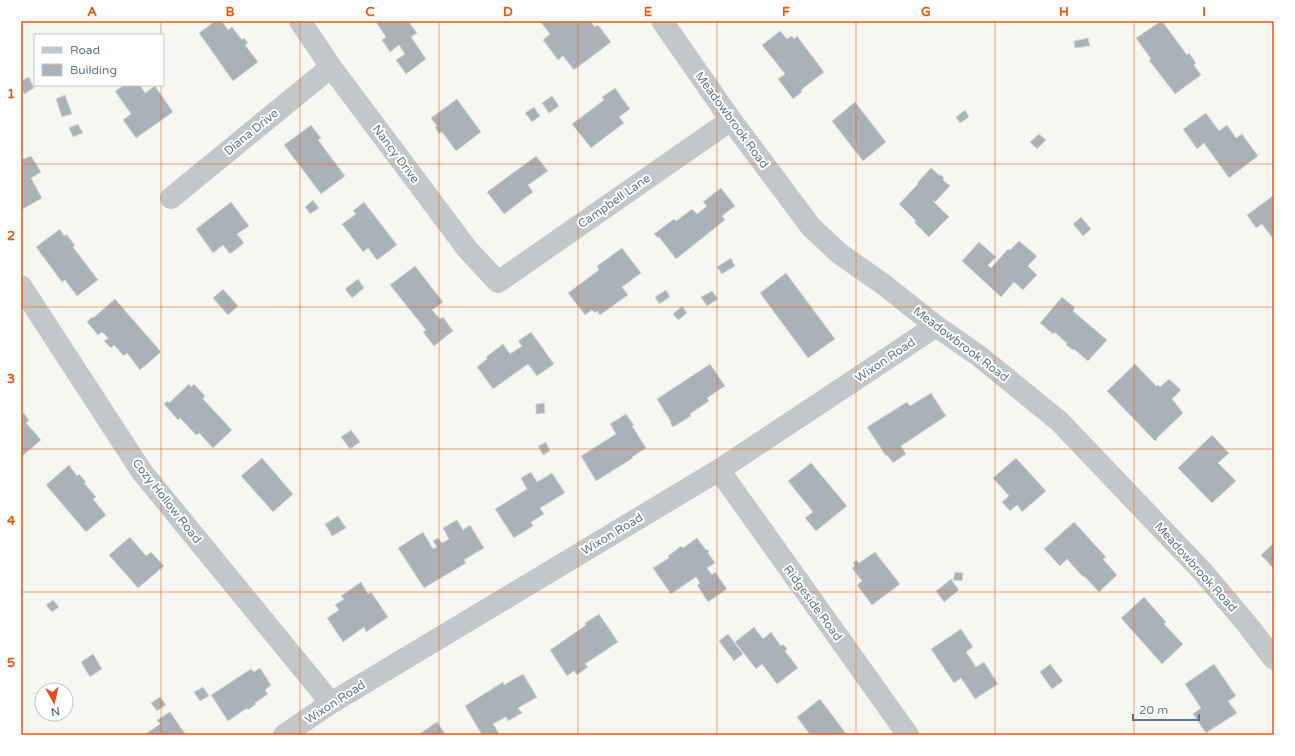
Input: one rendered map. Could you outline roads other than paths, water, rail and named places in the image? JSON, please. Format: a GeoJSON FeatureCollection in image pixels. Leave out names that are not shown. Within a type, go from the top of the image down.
{"type":"FeatureCollection","features":[{"type":"Feature","properties":{"kind":"street","name":"Nancy Drive"},"geometry":{"type":"LineString","coordinates":[[300,21],[331,67],[468,250],[498,282]]}},
{"type":"Feature","properties":{"kind":"street","name":"Meadowbrook Road"},"geometry":{"type":"LineString","coordinates":[[662,21],[731,120],[810,227],[840,254],[883,284],[936,326],[979,356],[1059,421],[1202,572],[1246,623],[1274,659]]}},
{"type":"Feature","properties":{"kind":"street","name":"Diana Drive"},"geometry":{"type":"LineString","coordinates":[[171,198],[331,67]]}},
{"type":"Feature","properties":{"kind":"street","name":"Campbell Lane"},"geometry":{"type":"LineString","coordinates":[[498,282],[731,120]]}},
{"type":"Feature","properties":{"kind":"street","name":"Cozy Hollow Road"},"geometry":{"type":"LineString","coordinates":[[21,286],[142,472],[331,703]]}},
{"type":"Feature","properties":{"kind":"street","name":"Wixon Road"},"geometry":{"type":"LineString","coordinates":[[284,735],[331,703],[719,470],[936,326]]}},
{"type":"Feature","properties":{"kind":"street","name":"Ridgeside Road"},"geometry":{"type":"LineString","coordinates":[[719,470],[908,735]]}}]}
